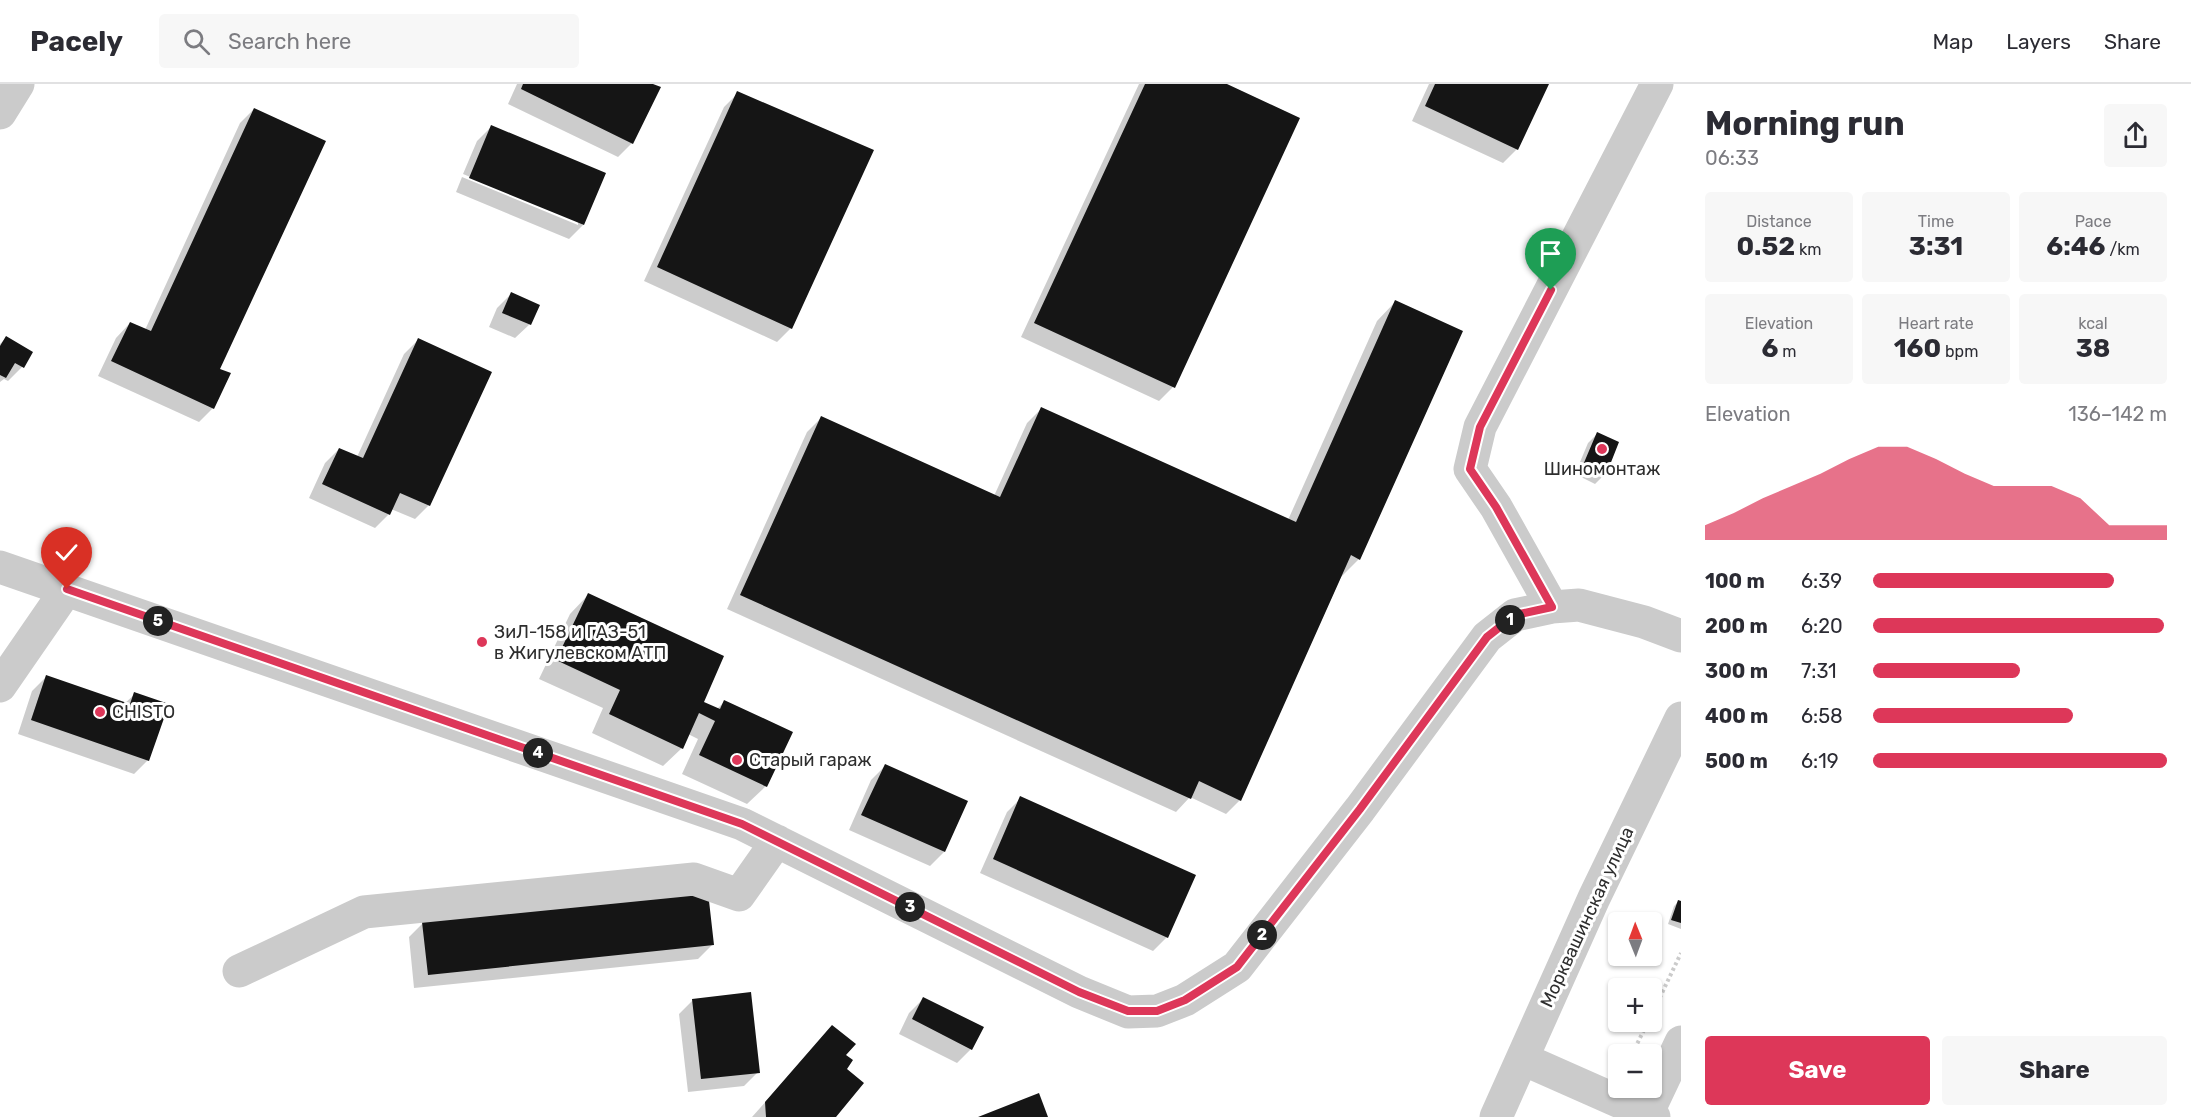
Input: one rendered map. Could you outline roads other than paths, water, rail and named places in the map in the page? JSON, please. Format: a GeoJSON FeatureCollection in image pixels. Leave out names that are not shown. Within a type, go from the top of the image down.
{"type":"FeatureCollection","features":[{"type":"Feature","properties":{"kind":"street"},"geometry":{"type":"LineString","coordinates":[[0,113],[18,84]]}},
{"type":"Feature","properties":{"kind":"street"},"geometry":{"type":"LineString","coordinates":[[1552,607],[1501,516],[1470,469],[1480,427],[1657,84]]}},
{"type":"Feature","properties":{"kind":"street"},"geometry":{"type":"LineString","coordinates":[[0,567],[742,824],[1079,992],[1128,1011],[1157,1011],[1185,1000],[1237,967],[1360,809],[1487,637],[1515,615],[1552,607],[1579,605],[1644,622],[1681,636]]}},
{"type":"Feature","properties":{"kind":"street"},"geometry":{"type":"LineString","coordinates":[[0,686],[13,645],[67,589]]}},
{"type":"Feature","properties":{"kind":"street","name":"Морквашинская улица"},"geometry":{"type":"LineString","coordinates":[[1496,1117],[1594,898],[1681,718]]}},
{"type":"Feature","properties":{"kind":"street"},"geometry":{"type":"LineString","coordinates":[[239,970],[364,912],[694,879],[739,895],[777,841]]}},
{"type":"Feature","properties":{"kind":"street"},"geometry":{"type":"LineString","coordinates":[[1522,1059],[1651,1115],[1681,1042]]}},
{"type":"Feature","properties":{"kind":"place","name":"Шиномонтаж"},"geometry":{"type":"Point","coordinates":[1602,449]}},
{"type":"Feature","properties":{"kind":"place","name":"ЗиЛ-158 и ГАЗ-51 в Жигулевском АТП"},"geometry":{"type":"Point","coordinates":[482,642]}},
{"type":"Feature","properties":{"kind":"place","name":"CHISTO"},"geometry":{"type":"Point","coordinates":[100,712]}},
{"type":"Feature","properties":{"kind":"place","name":"Старый гараж"},"geometry":{"type":"Point","coordinates":[737,760]}}]}
